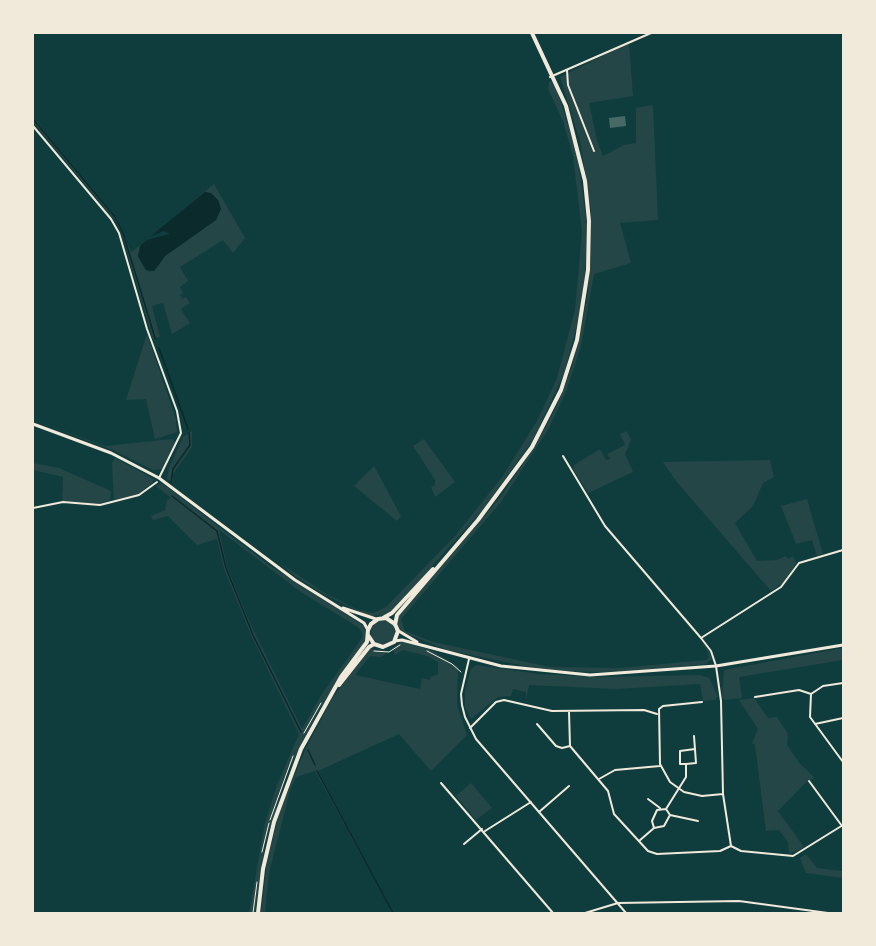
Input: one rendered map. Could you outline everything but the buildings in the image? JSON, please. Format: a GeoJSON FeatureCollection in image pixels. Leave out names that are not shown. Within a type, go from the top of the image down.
{"type":"FeatureCollection","features":[{"type":"Feature","properties":{"kind":"main road"},"geometry":{"type":"LineString","coordinates":[[336,687],[369,647],[374,644],[387,646],[395,641],[397,615],[517,469],[532,447],[561,390],[577,340],[588,270],[588,205],[581,158],[566,106],[532,33]]}},
{"type":"Feature","properties":{"kind":"main road"},"geometry":{"type":"LineString","coordinates":[[258,913],[267,849],[283,794],[312,727],[367,642],[371,624],[392,613],[444,559]]}},
{"type":"Feature","properties":{"kind":"main road"},"geometry":{"type":"LineString","coordinates":[[380,618],[390,620],[396,628]]}},
{"type":"Feature","properties":{"kind":"main road"},"geometry":{"type":"LineString","coordinates":[[368,633],[374,644]]}},
{"type":"Feature","properties":{"kind":"street"},"geometry":{"type":"LineString","coordinates":[[552,77],[651,33]]}},
{"type":"Feature","properties":{"kind":"street"},"geometry":{"type":"LineString","coordinates":[[567,70],[568,86],[594,151]]}},
{"type":"Feature","properties":{"kind":"street"},"geometry":{"type":"LineString","coordinates":[[33,126],[111,219],[119,233],[147,329],[177,411],[181,434],[158,480],[139,495],[100,505],[63,502],[33,508]]}},
{"type":"Feature","properties":{"kind":"street"},"geometry":{"type":"LineString","coordinates":[[33,424],[111,453],[189,498],[268,560],[364,623],[368,633]]}},
{"type":"Feature","properties":{"kind":"street"},"geometry":{"type":"LineString","coordinates":[[563,456],[605,526],[711,651],[716,666],[721,701],[723,794],[731,846]]}},
{"type":"Feature","properties":{"kind":"street"},"geometry":{"type":"LineString","coordinates":[[701,638],[781,586],[799,563],[843,550]]}},
{"type":"Feature","properties":{"kind":"street"},"geometry":{"type":"LineString","coordinates":[[335,605],[366,617],[380,618]]}},
{"type":"Feature","properties":{"kind":"street"},"geometry":{"type":"LineString","coordinates":[[396,628],[421,644]]}},
{"type":"Feature","properties":{"kind":"street"},"geometry":{"type":"LineString","coordinates":[[395,641],[421,644],[469,658],[527,670],[590,675],[716,666],[843,645]]}},
{"type":"Feature","properties":{"kind":"street"},"geometry":{"type":"LineString","coordinates":[[469,658],[462,705],[470,728],[626,913]]}},
{"type":"Feature","properties":{"kind":"street"},"geometry":{"type":"LineString","coordinates":[[843,683],[823,686],[811,694],[808,708],[810,717],[843,762]]}},
{"type":"Feature","properties":{"kind":"street"},"geometry":{"type":"LineString","coordinates":[[755,697],[799,690],[811,694]]}},
{"type":"Feature","properties":{"kind":"street"},"geometry":{"type":"LineString","coordinates":[[470,728],[501,700],[569,712],[644,710],[657,714]]}},
{"type":"Feature","properties":{"kind":"street"},"geometry":{"type":"LineString","coordinates":[[702,702],[663,706],[657,714],[660,766],[665,776],[679,789],[696,796],[723,794]]}},
{"type":"Feature","properties":{"kind":"street"},"geometry":{"type":"LineString","coordinates":[[569,712],[570,746],[609,791],[614,814],[648,851],[657,854],[720,851],[731,846]]}},
{"type":"Feature","properties":{"kind":"street"},"geometry":{"type":"LineString","coordinates":[[815,724],[843,718]]}},
{"type":"Feature","properties":{"kind":"street"},"geometry":{"type":"LineString","coordinates":[[537,724],[556,746],[564,748],[570,746]]}},
{"type":"Feature","properties":{"kind":"street"},"geometry":{"type":"LineString","coordinates":[[694,736],[695,749],[696,762],[680,764],[680,751],[695,749]]}},
{"type":"Feature","properties":{"kind":"street"},"geometry":{"type":"LineString","coordinates":[[666,808],[686,777],[686,764]]}},
{"type":"Feature","properties":{"kind":"street"},"geometry":{"type":"LineString","coordinates":[[598,779],[615,770],[660,766]]}},
{"type":"Feature","properties":{"kind":"street"},"geometry":{"type":"LineString","coordinates":[[731,846],[741,851],[793,856],[843,826],[809,781]]}},
{"type":"Feature","properties":{"kind":"street"},"geometry":{"type":"LineString","coordinates":[[441,783],[553,913]]}},
{"type":"Feature","properties":{"kind":"street"},"geometry":{"type":"LineString","coordinates":[[539,812],[569,786]]}},
{"type":"Feature","properties":{"kind":"street"},"geometry":{"type":"LineString","coordinates":[[648,799],[660,808],[666,808]]}},
{"type":"Feature","properties":{"kind":"street"},"geometry":{"type":"LineString","coordinates":[[464,844],[531,802]]}},
{"type":"Feature","properties":{"kind":"street"},"geometry":{"type":"LineString","coordinates":[[654,828],[652,821],[660,808]]}},
{"type":"Feature","properties":{"kind":"street"},"geometry":{"type":"LineString","coordinates":[[666,808],[670,815],[698,821]]}},
{"type":"Feature","properties":{"kind":"street"},"geometry":{"type":"LineString","coordinates":[[639,841],[654,828],[664,826],[670,815]]}},
{"type":"Feature","properties":{"kind":"street"},"geometry":{"type":"LineString","coordinates":[[585,913],[618,903],[740,901],[828,913]]}},
{"type":"Feature","properties":{"kind":"path"},"geometry":{"type":"LineString","coordinates":[[426,651],[452,664],[465,674]]}},
{"type":"Feature","properties":{"kind":"shaded area"},"geometry":{"type":"Polygon","coordinates":[[[629,43],[633,96],[589,103],[603,156],[624,145],[636,143],[636,108],[653,105],[658,220],[620,223],[631,263],[594,274],[581,346],[566,392],[548,430],[501,502],[401,619],[405,631],[433,642],[550,667],[620,668],[706,660],[709,657],[701,641],[712,659],[706,664],[641,671],[595,672],[544,670],[447,650],[400,631],[397,622],[399,615],[498,500],[534,448],[555,409],[572,367],[587,300],[591,258],[591,209],[580,141],[560,77],[629,43]]]}},
{"type":"Feature","properties":{"kind":"shaded area"},"geometry":{"type":"Polygon","coordinates":[[[552,80],[577,153],[587,225],[585,278],[579,318],[564,374],[533,440],[481,512],[388,615],[367,616],[324,594],[296,577],[280,563],[325,593],[358,610],[373,613],[386,607],[455,536],[502,477],[537,421],[557,378],[575,310],[582,232],[573,156],[563,121],[548,89],[549,82],[552,80]]]}},
{"type":"Feature","properties":{"kind":"shaded area"},"geometry":{"type":"Polygon","coordinates":[[[33,117],[117,218],[131,252],[142,244],[138,256],[144,268],[149,272],[157,268],[165,256],[216,220],[220,205],[218,200],[205,192],[156,232],[214,184],[245,238],[233,253],[223,240],[180,267],[188,281],[180,287],[183,293],[180,295],[183,299],[186,297],[190,303],[181,309],[190,323],[172,334],[163,303],[152,306],[160,337],[153,339],[121,231],[115,220],[33,122],[33,117]]]}},
{"type":"Feature","properties":{"kind":"shaded area"},"geometry":{"type":"Polygon","coordinates":[[[205,192],[211,193],[218,200],[221,209],[216,220],[165,256],[154,271],[146,270],[138,256],[140,246],[147,240],[170,234],[164,231],[151,236],[205,192]]]}},
{"type":"Feature","properties":{"kind":"shaded area"},"geometry":{"type":"Polygon","coordinates":[[[147,334],[176,419],[177,432],[155,439],[146,399],[126,400],[147,334]]]}},
{"type":"Feature","properties":{"kind":"shaded area"},"geometry":{"type":"Polygon","coordinates":[[[33,420],[105,446],[172,439],[175,442],[162,469],[153,470],[115,451],[33,420]]]}},
{"type":"Feature","properties":{"kind":"shaded area"},"geometry":{"type":"Polygon","coordinates":[[[192,431],[192,447],[173,474],[173,483],[167,479],[169,468],[183,437],[192,431]]]}},
{"type":"Feature","properties":{"kind":"shaded area"},"geometry":{"type":"Polygon","coordinates":[[[627,431],[631,440],[625,454],[633,472],[588,493],[573,469],[574,465],[600,449],[606,460],[610,459],[607,454],[625,445],[620,434],[627,431]]]}},
{"type":"Feature","properties":{"kind":"shaded area"},"geometry":{"type":"Polygon","coordinates":[[[424,439],[455,482],[435,497],[431,487],[435,485],[435,480],[413,446],[424,439]]]}},
{"type":"Feature","properties":{"kind":"shaded area"},"geometry":{"type":"Polygon","coordinates":[[[115,458],[154,479],[152,483],[138,494],[114,500],[112,463],[115,458]]]}},
{"type":"Feature","properties":{"kind":"shaded area"},"geometry":{"type":"Polygon","coordinates":[[[770,460],[774,477],[763,483],[753,506],[735,523],[757,561],[777,560],[786,556],[788,559],[793,556],[796,563],[787,580],[771,591],[676,481],[663,462],[770,460]]]}},
{"type":"Feature","properties":{"kind":"shaded area"},"geometry":{"type":"Polygon","coordinates":[[[33,463],[59,468],[111,491],[110,500],[99,504],[62,501],[63,477],[33,470],[33,463]]]}},
{"type":"Feature","properties":{"kind":"shaded area"},"geometry":{"type":"Polygon","coordinates":[[[374,466],[401,516],[397,521],[354,486],[374,466]]]}},
{"type":"Feature","properties":{"kind":"shaded area"},"geometry":{"type":"Polygon","coordinates":[[[162,483],[269,565],[366,627],[366,640],[319,710],[288,771],[265,845],[255,913],[249,913],[265,823],[277,785],[299,734],[251,635],[224,569],[217,539],[197,545],[168,516],[153,520],[151,516],[165,510],[167,500],[171,498],[156,486],[162,483]],[[219,530],[227,567],[250,623],[302,729],[320,697],[362,638],[362,633],[359,628],[301,592],[219,530]]]}},
{"type":"Feature","properties":{"kind":"shaded area"},"geometry":{"type":"Polygon","coordinates":[[[807,499],[823,554],[817,556],[812,540],[796,544],[781,506],[807,499]]]}},
{"type":"Feature","properties":{"kind":"shaded area"},"geometry":{"type":"Polygon","coordinates":[[[383,620],[391,624],[395,632],[391,640],[383,644],[375,640],[371,632],[375,624],[383,620]]]}},
{"type":"Feature","properties":{"kind":"shaded area"},"geometry":{"type":"Polygon","coordinates":[[[402,641],[433,651],[458,667],[457,705],[467,735],[431,771],[399,734],[318,771],[393,913],[315,771],[296,777],[290,791],[269,873],[265,913],[261,913],[267,862],[280,810],[306,748],[333,697],[370,649],[382,650],[386,654],[381,657],[370,656],[355,675],[420,689],[422,678],[430,680],[438,674],[438,662],[427,656],[403,650],[395,655],[392,648],[402,641]]]}},
{"type":"Feature","properties":{"kind":"shaded area"},"geometry":{"type":"Polygon","coordinates":[[[843,648],[843,660],[739,677],[742,698],[725,700],[722,697],[724,670],[843,648]]]}},
{"type":"Feature","properties":{"kind":"shaded area"},"geometry":{"type":"Polygon","coordinates":[[[476,665],[539,674],[596,677],[699,675],[709,678],[718,696],[715,700],[703,701],[700,684],[616,689],[529,685],[526,701],[526,692],[513,689],[511,696],[498,697],[471,719],[465,707],[465,691],[471,669],[476,665]]]}},
{"type":"Feature","properties":{"kind":"shaded area"},"geometry":{"type":"Polygon","coordinates":[[[754,698],[768,718],[777,717],[788,734],[787,745],[800,764],[814,777],[808,783],[807,781],[778,811],[804,847],[795,852],[789,853],[788,842],[779,830],[766,831],[755,745],[752,743],[758,729],[739,700],[754,698]]]}},
{"type":"Feature","properties":{"kind":"shaded area"},"geometry":{"type":"Polygon","coordinates":[[[471,783],[492,808],[476,820],[456,796],[471,783]]]}},
{"type":"Feature","properties":{"kind":"shaded area"},"geometry":{"type":"Polygon","coordinates":[[[806,854],[817,868],[843,871],[843,878],[806,873],[800,858],[806,854]]]}},
{"type":"Feature","properties":{"kind":"waterway"},"geometry":{"type":"LineString","coordinates":[[33,119],[115,217],[123,233],[155,338]]}},
{"type":"Feature","properties":{"kind":"waterway"},"geometry":{"type":"LineString","coordinates":[[159,348],[188,429]]}},
{"type":"Feature","properties":{"kind":"waterway"},"geometry":{"type":"LineString","coordinates":[[171,483],[173,469],[190,445],[189,433]]}},
{"type":"Feature","properties":{"kind":"waterway"},"geometry":{"type":"LineString","coordinates":[[172,496],[217,531],[226,568],[253,635],[301,732]]}},
{"type":"Feature","properties":{"kind":"waterway"},"geometry":{"type":"LineString","coordinates":[[308,750],[315,765]]}},
{"type":"Feature","properties":{"kind":"waterway"},"geometry":{"type":"LineString","coordinates":[[317,771],[393,913]]}}]}
